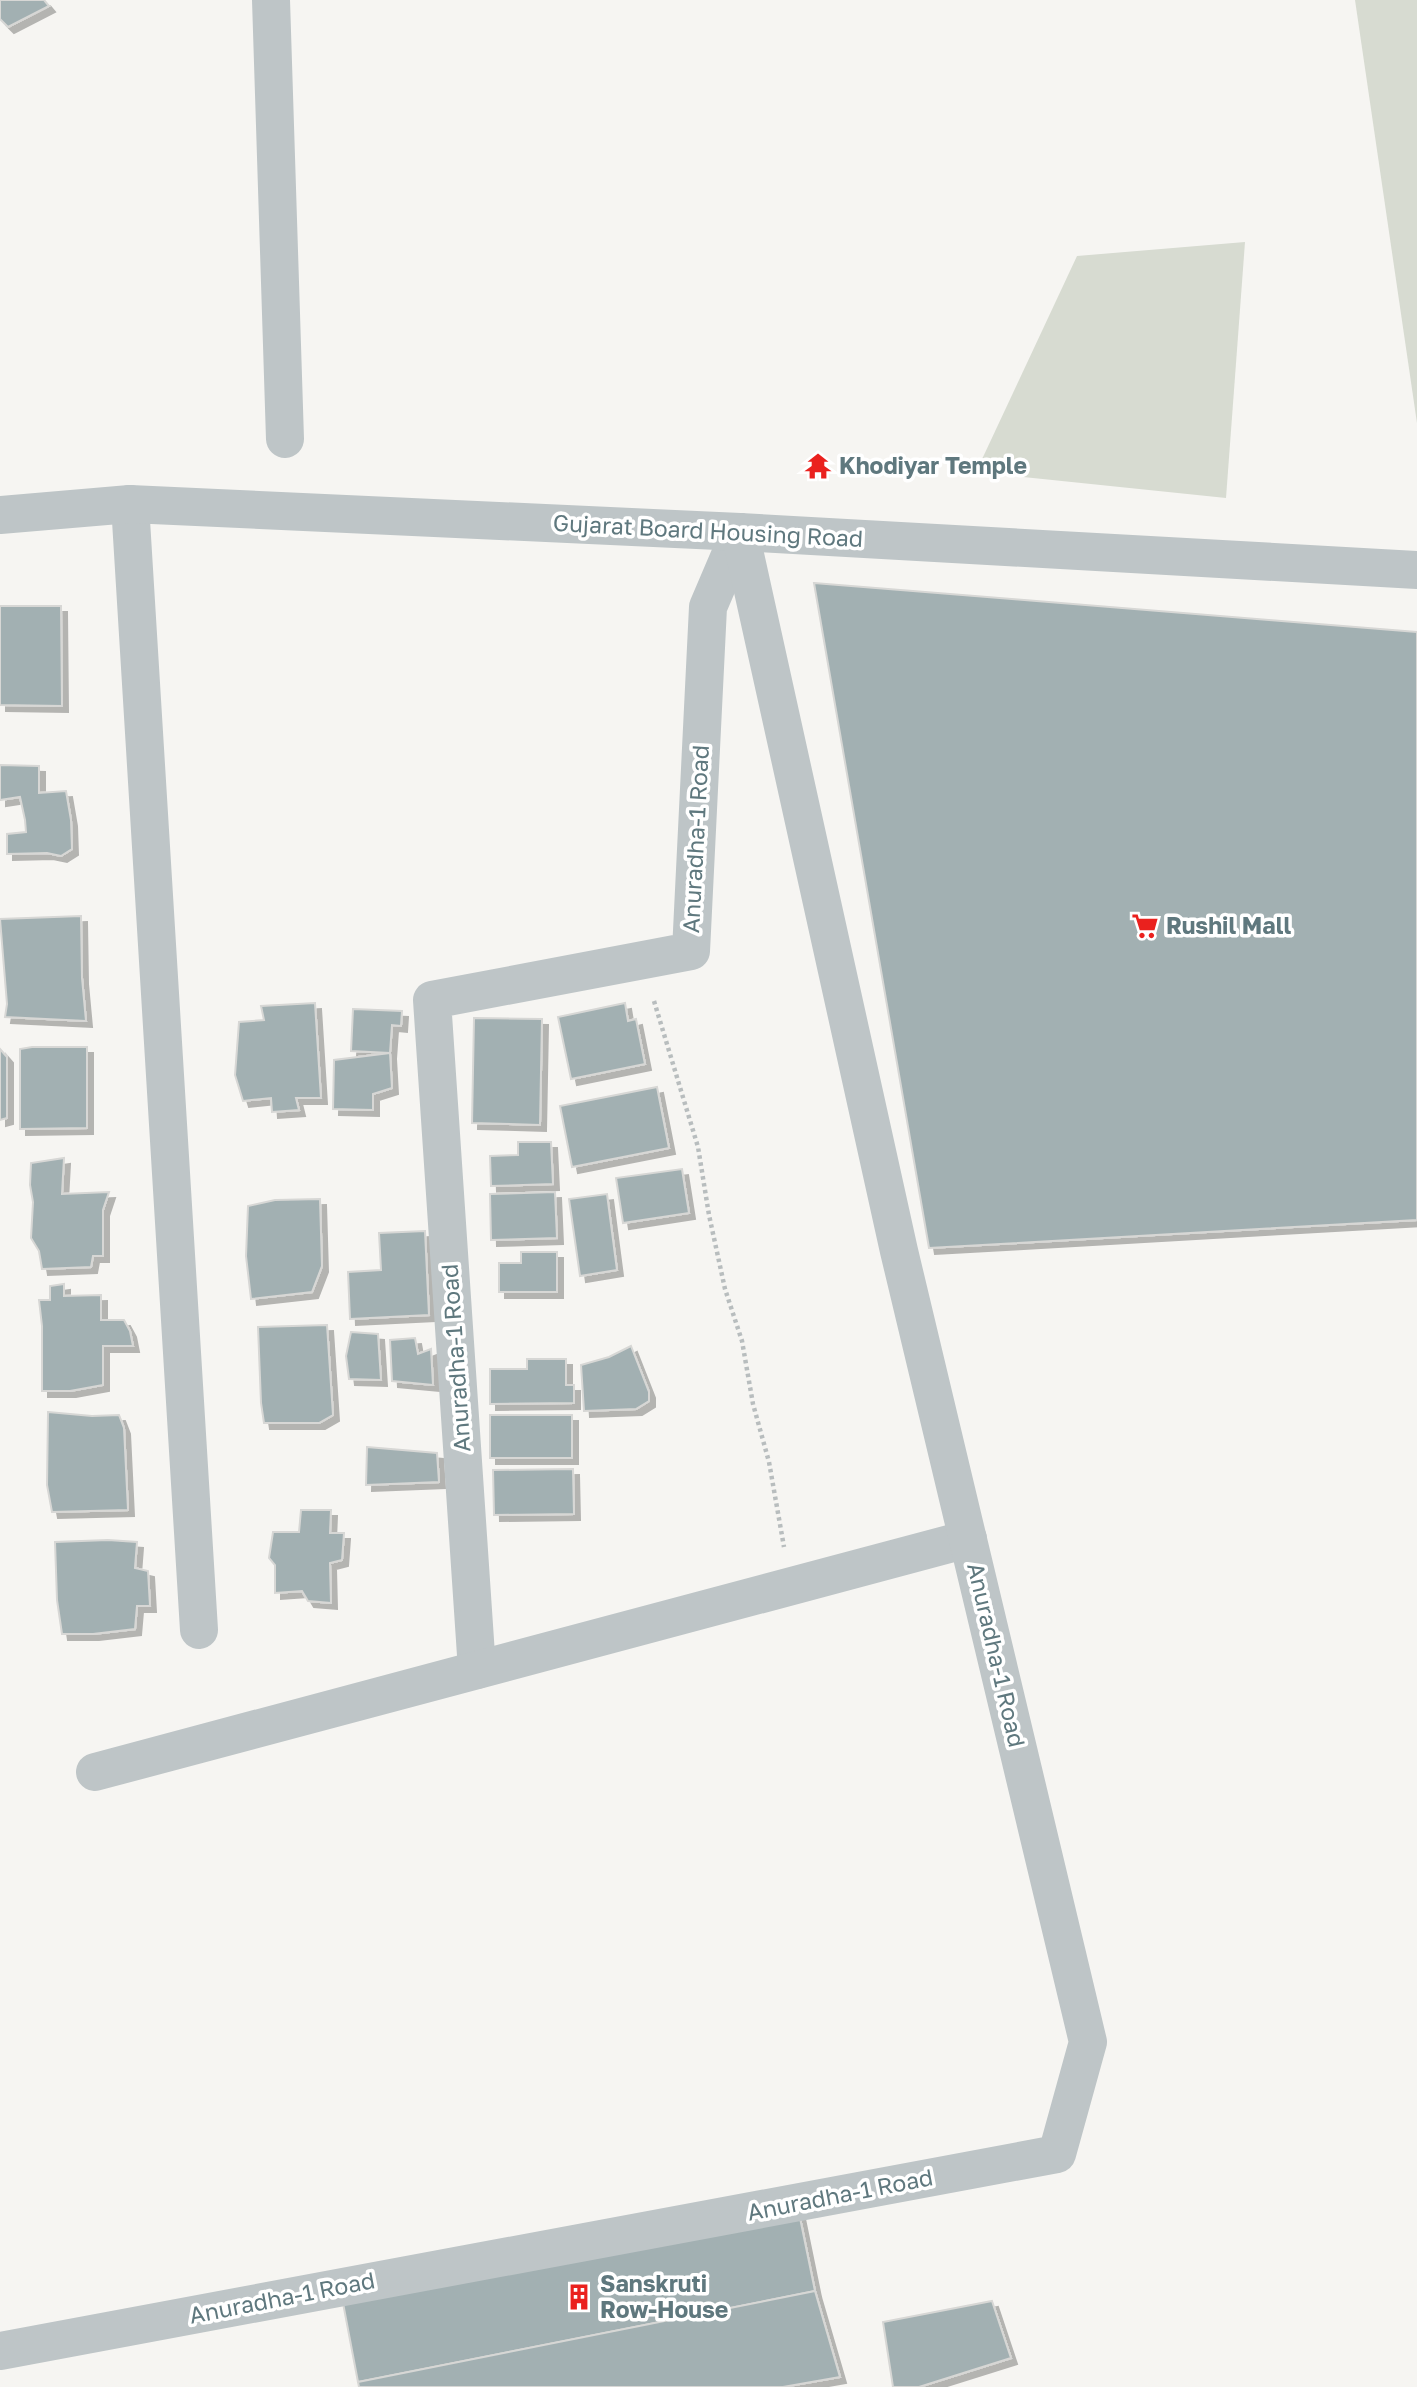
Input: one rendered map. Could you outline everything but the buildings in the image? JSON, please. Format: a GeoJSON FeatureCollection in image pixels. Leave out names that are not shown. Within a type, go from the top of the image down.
{"type":"FeatureCollection","features":[{"type":"Feature","properties":{"kind":"street"},"geometry":{"type":"LineString","coordinates":[[271,0],[285,439]]}},
{"type":"Feature","properties":{"kind":"street"},"geometry":{"type":"LineString","coordinates":[[130,505],[199,1630]]}},
{"type":"Feature","properties":{"kind":"street","name":"Gujarat Board Housing Road"},"geometry":{"type":"LineString","coordinates":[[0,515],[130,505],[740,532],[1417,570]]}},
{"type":"Feature","properties":{"kind":"street","name":"Anuradha-1 Road"},"geometry":{"type":"LineString","coordinates":[[740,532],[708,607],[691,951],[432,1000],[477,1670],[968,1539]]}},
{"type":"Feature","properties":{"kind":"street","name":"Anuradha-1 Road"},"geometry":{"type":"LineString","coordinates":[[0,2351],[1057,2154],[1088,2042],[899,1251],[740,532]]}},
{"type":"Feature","properties":{"kind":"street"},"geometry":{"type":"LineString","coordinates":[[95,1772],[477,1670]]}},
{"type":"Feature","properties":{"kind":"path"},"geometry":{"type":"LineString","coordinates":[[638,962],[660,1017],[674,1073],[698,1147],[725,1289],[742,1341],[753,1404],[769,1462],[790,1586]]}},
{"type":"Feature","properties":{"kind":"shaded area"},"geometry":{"type":"Polygon","coordinates":[[[1355,0],[1417,0],[1417,423],[1355,0]]]}},
{"type":"Feature","properties":{"kind":"shaded area"},"geometry":{"type":"Polygon","coordinates":[[[1245,242],[1226,498],[976,472],[1077,256],[1245,242]]]}},
{"type":"Feature","properties":{"kind":"place","name":"Khodiyar Temple"},"geometry":{"type":"Point","coordinates":[818,466]}},
{"type":"Feature","properties":{"kind":"place","name":"Rushil Mall"},"geometry":{"type":"Point","coordinates":[1145,926]}},
{"type":"Feature","properties":{"kind":"place","name":"Sanskruti Row-House"},"geometry":{"type":"Point","coordinates":[579,2297]}}]}
